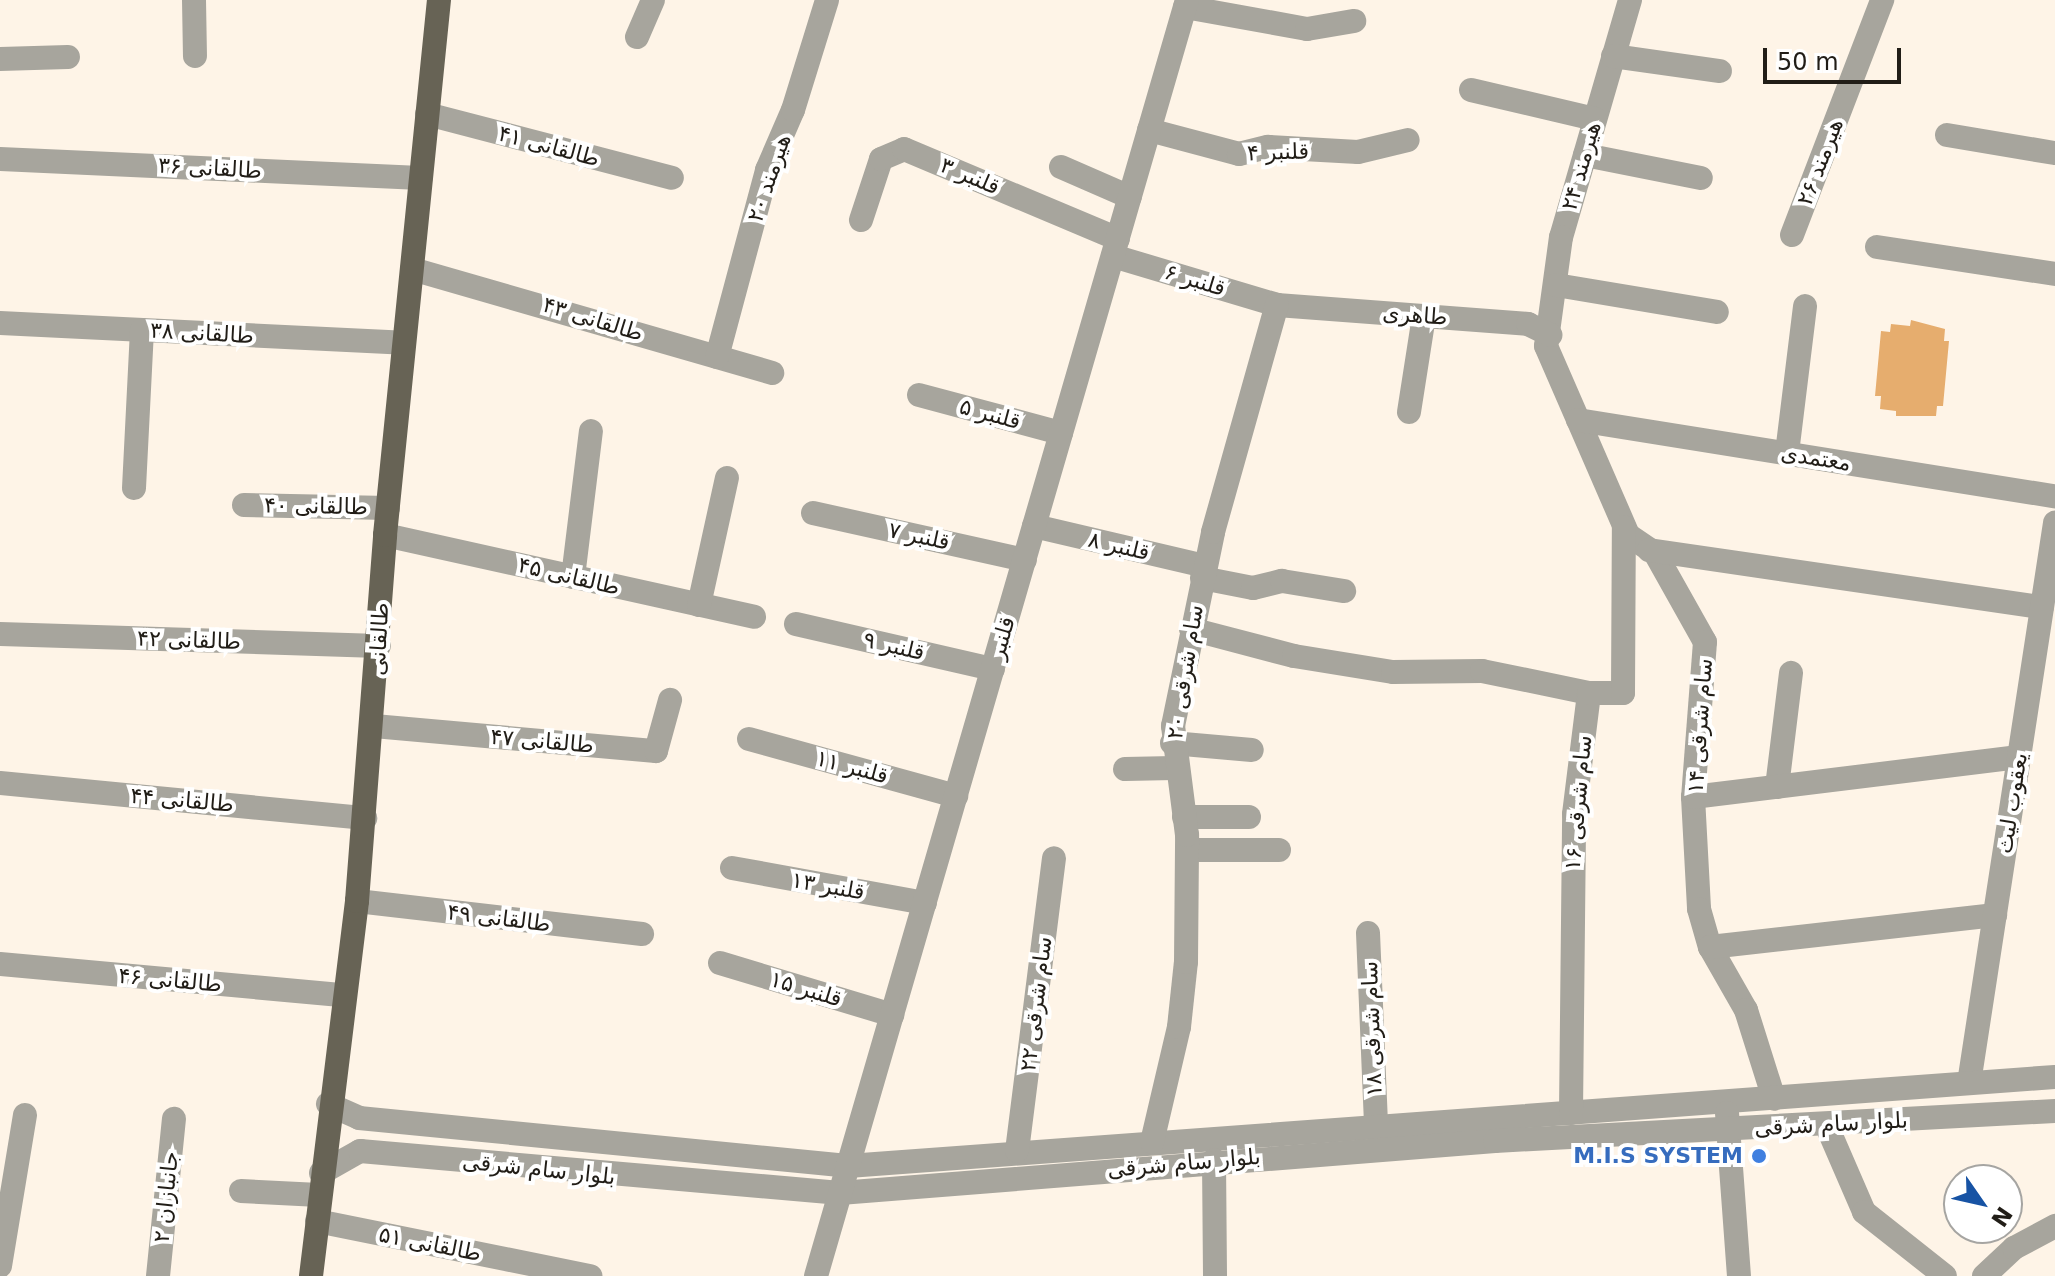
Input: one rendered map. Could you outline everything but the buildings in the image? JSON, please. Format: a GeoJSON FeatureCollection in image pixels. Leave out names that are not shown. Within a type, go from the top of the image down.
{"type":"FeatureCollection","features":[{"type":"Feature","properties":{"kind":"main road","name":"طالقانی"},"geometry":{"type":"LineString","coordinates":[[311,1276],[341,995],[357,901],[374,726],[385,535],[439,0]]}},
{"type":"Feature","properties":{"kind":"street"},"geometry":{"type":"LineString","coordinates":[[194,0],[195,56]]}},
{"type":"Feature","properties":{"kind":"street"},"geometry":{"type":"LineString","coordinates":[[637,37],[653,0]]}},
{"type":"Feature","properties":{"kind":"street","name":"هیرمند ۲۰"},"geometry":{"type":"LineString","coordinates":[[717,357],[767,170],[793,110],[827,0]]}},
{"type":"Feature","properties":{"kind":"street","name":"هیرمند ۲۴"},"geometry":{"type":"LineString","coordinates":[[1551,335],[1561,237],[1630,0]]}},
{"type":"Feature","properties":{"kind":"street","name":"هیرمند ۲۶"},"geometry":{"type":"LineString","coordinates":[[1792,235],[1882,0]]}},
{"type":"Feature","properties":{"kind":"street"},"geometry":{"type":"LineString","coordinates":[[1186,4],[1307,29],[1354,21]]}},
{"type":"Feature","properties":{"kind":"street","name":"قلنبر"},"geometry":{"type":"LineString","coordinates":[[816,1276],[1186,4]]}},
{"type":"Feature","properties":{"kind":"street"},"geometry":{"type":"LineString","coordinates":[[1613,56],[1720,71]]}},
{"type":"Feature","properties":{"kind":"street"},"geometry":{"type":"LineString","coordinates":[[0,59],[68,57]]}},
{"type":"Feature","properties":{"kind":"street"},"geometry":{"type":"LineString","coordinates":[[1471,90],[1595,119]]}},
{"type":"Feature","properties":{"kind":"street","name":"طالقانی ۴۱"},"geometry":{"type":"LineString","coordinates":[[427,114],[672,178]]}},
{"type":"Feature","properties":{"kind":"street","name":"قلنبر ۴"},"geometry":{"type":"LineString","coordinates":[[1149,130],[1239,154],[1268,147],[1358,152],[1408,140]]}},
{"type":"Feature","properties":{"kind":"street"},"geometry":{"type":"LineString","coordinates":[[1947,135],[2055,153]]}},
{"type":"Feature","properties":{"kind":"street","name":"قلنبر ۳"},"geometry":{"type":"LineString","coordinates":[[861,220],[881,159],[904,149],[1115,247]]}},
{"type":"Feature","properties":{"kind":"street"},"geometry":{"type":"LineString","coordinates":[[1585,155],[1701,178]]}},
{"type":"Feature","properties":{"kind":"street","name":"طالقانی ۳۶"},"geometry":{"type":"LineString","coordinates":[[0,159],[421,178]]}},
{"type":"Feature","properties":{"kind":"street"},"geometry":{"type":"LineString","coordinates":[[1061,167],[1130,197]]}},
{"type":"Feature","properties":{"kind":"street","name":"قلنبر ۶"},"geometry":{"type":"LineString","coordinates":[[1115,247],[1277,305]]}},
{"type":"Feature","properties":{"kind":"street"},"geometry":{"type":"LineString","coordinates":[[1877,247],[2055,274]]}},
{"type":"Feature","properties":{"kind":"street","name":"طالقانی ۴۳"},"geometry":{"type":"LineString","coordinates":[[412,269],[772,373]]}},
{"type":"Feature","properties":{"kind":"street"},"geometry":{"type":"LineString","coordinates":[[1556,285],[1717,312]]}},
{"type":"Feature","properties":{"kind":"street","name":"طاهری"},"geometry":{"type":"LineString","coordinates":[[1277,305],[1528,324],[1551,335]]}},
{"type":"Feature","properties":{"kind":"street","name":"سام شرقی ۲۰"},"geometry":{"type":"LineString","coordinates":[[1152,1142],[1183,997],[1188,850],[1172,743],[1203,572],[1277,305]]}},
{"type":"Feature","properties":{"kind":"street"},"geometry":{"type":"LineString","coordinates":[[1787,453],[1805,306]]}},
{"type":"Feature","properties":{"kind":"street"},"geometry":{"type":"LineString","coordinates":[[1409,412],[1424,316]]}},
{"type":"Feature","properties":{"kind":"street","name":"طالقانی ۳۸"},"geometry":{"type":"LineString","coordinates":[[0,323],[404,343]]}},
{"type":"Feature","properties":{"kind":"street"},"geometry":{"type":"LineString","coordinates":[[134,488],[142,330]]}},
{"type":"Feature","properties":{"kind":"street","name":"سام شرقی ۱۴"},"geometry":{"type":"LineString","coordinates":[[1551,335],[1546,346],[1624,527],[1649,550],[1705,642],[1693,797],[1699,909],[1710,947],[1746,1010],[1774,1099]]}},
{"type":"Feature","properties":{"kind":"street","name":"قلنبر ۵"},"geometry":{"type":"LineString","coordinates":[[919,395],[1061,433]]}},
{"type":"Feature","properties":{"kind":"street","name":"معتمدی"},"geometry":{"type":"LineString","coordinates":[[1578,420],[2055,496]]}},
{"type":"Feature","properties":{"kind":"street"},"geometry":{"type":"LineString","coordinates":[[573,577],[591,431]]}},
{"type":"Feature","properties":{"kind":"street"},"geometry":{"type":"LineString","coordinates":[[699,605],[727,478]]}},
{"type":"Feature","properties":{"kind":"street","name":"طالقانی ۴۰"},"geometry":{"type":"LineString","coordinates":[[244,505],[388,508]]}},
{"type":"Feature","properties":{"kind":"street","name":"قلنبر ۷"},"geometry":{"type":"LineString","coordinates":[[813,513],[1025,560]]}},
{"type":"Feature","properties":{"kind":"street","name":"یعقوب لیث"},"geometry":{"type":"LineString","coordinates":[[1969,1083],[2055,523]]}},
{"type":"Feature","properties":{"kind":"street","name":"قلنبر ۸"},"geometry":{"type":"LineString","coordinates":[[1034,526],[1253,588],[1282,581],[1344,591]]}},
{"type":"Feature","properties":{"kind":"street"},"geometry":{"type":"LineString","coordinates":[[1191,629],[1365,668],[1482,671],[1589,693],[1623,693],[1624,527]]}},
{"type":"Feature","properties":{"kind":"street","name":"طالقانی ۴۵"},"geometry":{"type":"LineString","coordinates":[[385,535],[754,617]]}},
{"type":"Feature","properties":{"kind":"street"},"geometry":{"type":"LineString","coordinates":[[1649,550],[2042,607]]}},
{"type":"Feature","properties":{"kind":"street","name":"قلنبر ۹"},"geometry":{"type":"LineString","coordinates":[[796,624],[993,669]]}},
{"type":"Feature","properties":{"kind":"street","name":"طالقانی ۴۲"},"geometry":{"type":"LineString","coordinates":[[0,634],[379,646]]}},
{"type":"Feature","properties":{"kind":"street"},"geometry":{"type":"LineString","coordinates":[[1777,787],[1791,673]]}},
{"type":"Feature","properties":{"kind":"street","name":"سام شرقی ۱۶"},"geometry":{"type":"LineString","coordinates":[[1571,1113],[1570,862],[1589,693]]}},
{"type":"Feature","properties":{"kind":"street","name":"طالقانی ۴۷"},"geometry":{"type":"LineString","coordinates":[[374,726],[656,751],[670,700]]}},
{"type":"Feature","properties":{"kind":"street","name":"قلنبر ۱۱"},"geometry":{"type":"LineString","coordinates":[[749,739],[956,796]]}},
{"type":"Feature","properties":{"kind":"street"},"geometry":{"type":"LineString","coordinates":[[1172,743],[1252,750]]}},
{"type":"Feature","properties":{"kind":"street"},"geometry":{"type":"LineString","coordinates":[[1693,797],[2019,757]]}},
{"type":"Feature","properties":{"kind":"street"},"geometry":{"type":"LineString","coordinates":[[1125,769],[1174,768]]}},
{"type":"Feature","properties":{"kind":"street","name":"طالقانی ۴۴"},"geometry":{"type":"LineString","coordinates":[[0,783],[365,818]]}},
{"type":"Feature","properties":{"kind":"street"},"geometry":{"type":"LineString","coordinates":[[1184,817],[1249,817]]}},
{"type":"Feature","properties":{"kind":"street"},"geometry":{"type":"LineString","coordinates":[[1188,850],[1279,850]]}},
{"type":"Feature","properties":{"kind":"street","name":"سام شرقی ۲۲"},"geometry":{"type":"LineString","coordinates":[[1017,1151],[1054,858]]}},
{"type":"Feature","properties":{"kind":"street","name":"قلنبر ۱۳"},"geometry":{"type":"LineString","coordinates":[[732,868],[925,903]]}},
{"type":"Feature","properties":{"kind":"street","name":"طالقانی ۴۹"},"geometry":{"type":"LineString","coordinates":[[357,901],[642,934]]}},
{"type":"Feature","properties":{"kind":"street"},"geometry":{"type":"LineString","coordinates":[[1710,947],[1995,915]]}},
{"type":"Feature","properties":{"kind":"street","name":"سام شرقی ۱۸"},"geometry":{"type":"LineString","coordinates":[[1368,933],[1376,1126]]}},
{"type":"Feature","properties":{"kind":"street","name":"قلنبر ۱۵"},"geometry":{"type":"LineString","coordinates":[[720,963],[892,1015]]}},
{"type":"Feature","properties":{"kind":"street","name":"طالقانی ۴۶"},"geometry":{"type":"LineString","coordinates":[[0,964],[341,995]]}},
{"type":"Feature","properties":{"kind":"street","name":"بلوار سام شرقی"},"geometry":{"type":"LineString","coordinates":[[328,1104],[359,1118],[848,1166],[1017,1151],[1727,1103],[2055,1077]]}},
{"type":"Feature","properties":{"kind":"street"},"geometry":{"type":"LineString","coordinates":[[1727,1103],[1739,1276]]}},
{"type":"Feature","properties":{"kind":"street","name":"بلوار سام شرقی"},"geometry":{"type":"LineString","coordinates":[[320,1184],[360,1151],[840,1193],[1214,1160],[2055,1111]]}},
{"type":"Feature","properties":{"kind":"street"},"geometry":{"type":"LineString","coordinates":[[0,1266],[25,1115]]}},
{"type":"Feature","properties":{"kind":"street","name":"جانبازان ۲"},"geometry":{"type":"LineString","coordinates":[[158,1276],[174,1119]]}},
{"type":"Feature","properties":{"kind":"street"},"geometry":{"type":"LineString","coordinates":[[1826,1124],[1864,1212],[1945,1276]]}},
{"type":"Feature","properties":{"kind":"street"},"geometry":{"type":"LineString","coordinates":[[1214,1160],[1215,1276]]}},
{"type":"Feature","properties":{"kind":"street"},"geometry":{"type":"LineString","coordinates":[[241,1191],[320,1184]]}},
{"type":"Feature","properties":{"kind":"street","name":"طالقانی ۵۱"},"geometry":{"type":"LineString","coordinates":[[317,1221],[591,1276]]}},
{"type":"Feature","properties":{"kind":"street"},"geometry":{"type":"LineString","coordinates":[[1984,1276],[2014,1248],[2055,1226]]}},
{"type":"Feature","properties":{"kind":"place","name":"M.I.S SYSTEM"},"geometry":{"type":"Point","coordinates":[1759,1156]}}]}
